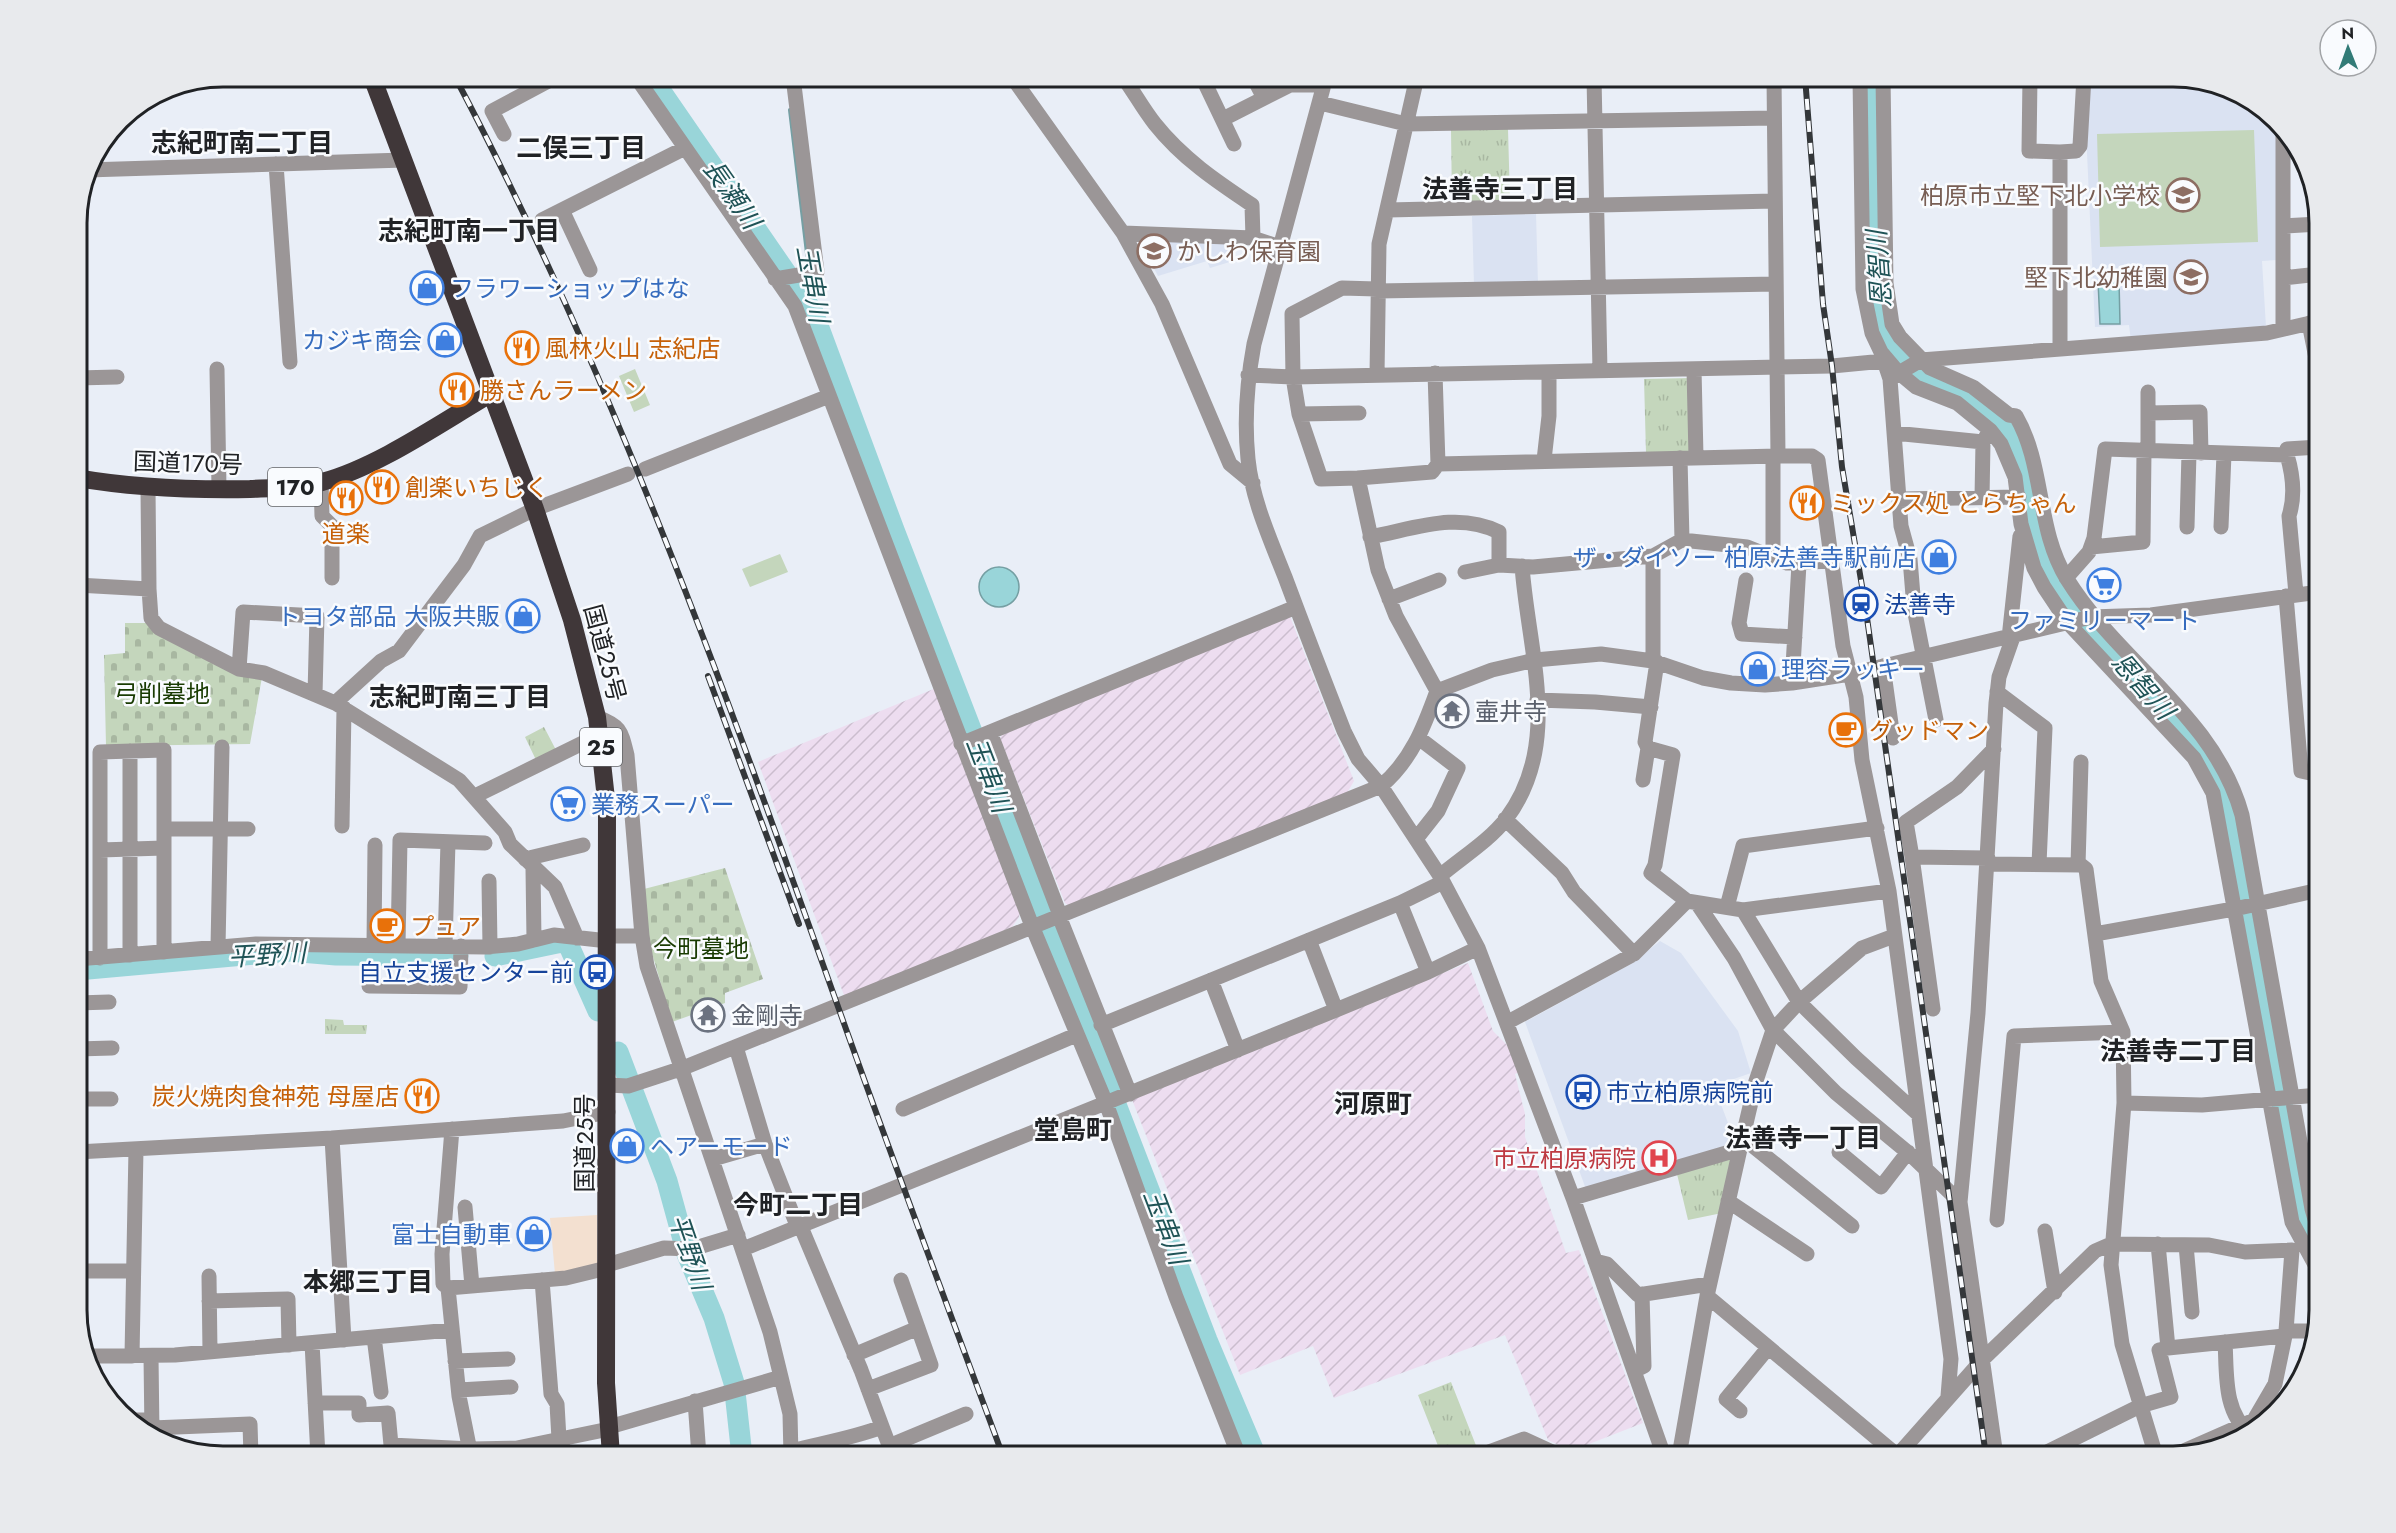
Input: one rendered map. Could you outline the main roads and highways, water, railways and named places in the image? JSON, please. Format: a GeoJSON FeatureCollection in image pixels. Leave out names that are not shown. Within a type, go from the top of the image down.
{"type":"FeatureCollection","features":[{"type":"Feature","properties":{"kind":"highway","name":"国道25号"},"geometry":{"type":"LineString","coordinates":[[376,87],[535,509],[572,620],[597,717],[607,808],[606,1383],[610,1446]]}},
{"type":"Feature","properties":{"kind":"highway","name":"国道170号"},"geometry":{"type":"LineString","coordinates":[[87,479],[148,488],[219,489],[280,488],[321,482],[341,476],[392,450],[492,393]]}},
{"type":"Feature","properties":{"kind":"water"},"geometry":{"type":"Polygon","coordinates":[[[2119,280],[2120,324],[2100,324],[2098,281],[2119,280]]]}},
{"type":"Feature","properties":{"kind":"water"},"geometry":{"type":"Polygon","coordinates":[[[999,567],[1007,568],[1013,573],[1018,579],[1018,595],[1013,601],[1007,606],[999,607],[991,606],[985,601],[980,595],[979,587],[980,579],[985,573],[991,568],[999,567]]]}},
{"type":"Feature","properties":{"kind":"waterway","name":"玉串川"},"geometry":{"type":"LineString","coordinates":[[658,87],[813,312],[894,530],[1207,1340],[1252,1446]]}},
{"type":"Feature","properties":{"kind":"waterway","name":"恩智川"},"geometry":{"type":"LineString","coordinates":[[1873,87],[1877,292],[1881,322],[1888,344],[1903,361],[1929,381],[1960,392],[1988,411],[2008,435],[2021,459],[2039,552],[2055,586],[2195,746],[2211,769],[2228,814],[2303,1217],[2309,1231]]}},
{"type":"Feature","properties":{"kind":"waterway","name":"玉串川"},"geometry":{"type":"LineString","coordinates":[[790,110],[809,270]]}},
{"type":"Feature","properties":{"kind":"waterway","name":"玉串川"},"geometry":{"type":"LineString","coordinates":[[810,277],[813,312]]}},
{"type":"Feature","properties":{"kind":"waterway","name":"平野川"},"geometry":{"type":"LineString","coordinates":[[495,956],[562,942],[569,946],[598,1011]]}},
{"type":"Feature","properties":{"kind":"waterway","name":"平野川"},"geometry":{"type":"LineString","coordinates":[[87,969],[289,951],[336,955],[458,956]]}},
{"type":"Feature","properties":{"kind":"waterway","name":"平野川"},"geometry":{"type":"LineString","coordinates":[[618,1052],[667,1181],[687,1254],[714,1318],[734,1383],[741,1446]]}},
{"type":"Feature","properties":{"kind":"railway"},"geometry":{"type":"LineString","coordinates":[[460,87],[512,189],[565,302],[662,532],[751,766],[999,1446]]}},
{"type":"Feature","properties":{"kind":"railway"},"geometry":{"type":"LineString","coordinates":[[1806,87],[1823,304],[1842,467],[1865,604],[1985,1446]]}},
{"type":"Feature","properties":{"kind":"railway"},"geometry":{"type":"LineString","coordinates":[[708,676],[799,924]]}},
{"type":"Feature","properties":{"kind":"place","name":"柏原市立堅下北小学校"},"geometry":{"type":"Point","coordinates":[2183,195]}},
{"type":"Feature","properties":{"kind":"place","name":"かしわ保育園"},"geometry":{"type":"Point","coordinates":[1154,251]}},
{"type":"Feature","properties":{"kind":"place","name":"堅下北幼稚園"},"geometry":{"type":"Point","coordinates":[2191,277]}},
{"type":"Feature","properties":{"kind":"place","name":"フラワーショップはな"},"geometry":{"type":"Point","coordinates":[427,288]}},
{"type":"Feature","properties":{"kind":"place","name":"カジキ商会"},"geometry":{"type":"Point","coordinates":[445,340]}},
{"type":"Feature","properties":{"kind":"place","name":"風林火山 志紀店"},"geometry":{"type":"Point","coordinates":[522,348]}},
{"type":"Feature","properties":{"kind":"place","name":"勝さんラーメン"},"geometry":{"type":"Point","coordinates":[457,390]}},
{"type":"Feature","properties":{"kind":"place","name":"創楽いちじく"},"geometry":{"type":"Point","coordinates":[382,487]}},
{"type":"Feature","properties":{"kind":"place","name":"道楽"},"geometry":{"type":"Point","coordinates":[346,498]}},
{"type":"Feature","properties":{"kind":"place","name":"ミックス処 とらちゃん"},"geometry":{"type":"Point","coordinates":[1807,503]}},
{"type":"Feature","properties":{"kind":"place","name":"ザ・ダイソー 柏原法善寺駅前店"},"geometry":{"type":"Point","coordinates":[1939,557]}},
{"type":"Feature","properties":{"kind":"place","name":"ファミリーマート"},"geometry":{"type":"Point","coordinates":[2104,585]}},
{"type":"Feature","properties":{"kind":"place","name":"法善寺"},"geometry":{"type":"Point","coordinates":[1861,604]}},
{"type":"Feature","properties":{"kind":"place","name":"トヨタ部品 大阪共販"},"geometry":{"type":"Point","coordinates":[523,616]}},
{"type":"Feature","properties":{"kind":"place","name":"理容ラッキー"},"geometry":{"type":"Point","coordinates":[1758,669]}},
{"type":"Feature","properties":{"kind":"place","name":"壷井寺"},"geometry":{"type":"Point","coordinates":[1452,711]}},
{"type":"Feature","properties":{"kind":"place","name":"グッドマン"},"geometry":{"type":"Point","coordinates":[1846,730]}},
{"type":"Feature","properties":{"kind":"place","name":"業務スーパー"},"geometry":{"type":"Point","coordinates":[568,804]}},
{"type":"Feature","properties":{"kind":"place","name":"プュア"},"geometry":{"type":"Point","coordinates":[387,926]}},
{"type":"Feature","properties":{"kind":"place","name":"自立支援センター前"},"geometry":{"type":"Point","coordinates":[597,972]}},
{"type":"Feature","properties":{"kind":"place","name":"金剛寺"},"geometry":{"type":"Point","coordinates":[708,1015]}},
{"type":"Feature","properties":{"kind":"place","name":"市立柏原病院前"},"geometry":{"type":"Point","coordinates":[1583,1092]}},
{"type":"Feature","properties":{"kind":"place","name":"炭火焼肉食神苑 母屋店"},"geometry":{"type":"Point","coordinates":[422,1096]}},
{"type":"Feature","properties":{"kind":"place","name":"ヘアーモード"},"geometry":{"type":"Point","coordinates":[627,1146]}},
{"type":"Feature","properties":{"kind":"place","name":"市立柏原病院"},"geometry":{"type":"Point","coordinates":[1659,1158]}},
{"type":"Feature","properties":{"kind":"place","name":"富士自動車"},"geometry":{"type":"Point","coordinates":[534,1234]}},
{"type":"Feature","properties":{"kind":"district","name":"志紀町南二丁目"},"geometry":{"type":"Point","coordinates":[242,143]}},
{"type":"Feature","properties":{"kind":"district","name":"二俣三丁目"},"geometry":{"type":"Point","coordinates":[581,148]}},
{"type":"Feature","properties":{"kind":"district","name":"法善寺三丁目"},"geometry":{"type":"Point","coordinates":[1500,189]}},
{"type":"Feature","properties":{"kind":"district","name":"志紀町南一丁目"},"geometry":{"type":"Point","coordinates":[469,231]}},
{"type":"Feature","properties":{"kind":"district","name":"志紀町南三丁目"},"geometry":{"type":"Point","coordinates":[460,697]}},
{"type":"Feature","properties":{"kind":"district","name":"法善寺二丁目"},"geometry":{"type":"Point","coordinates":[2178,1051]}},
{"type":"Feature","properties":{"kind":"district","name":"河原町"},"geometry":{"type":"Point","coordinates":[1373,1104]}},
{"type":"Feature","properties":{"kind":"district","name":"堂島町"},"geometry":{"type":"Point","coordinates":[1073,1130]}},
{"type":"Feature","properties":{"kind":"district","name":"法善寺一丁目"},"geometry":{"type":"Point","coordinates":[1803,1138]}},
{"type":"Feature","properties":{"kind":"district","name":"今町二丁目"},"geometry":{"type":"Point","coordinates":[798,1205]}},
{"type":"Feature","properties":{"kind":"district","name":"本郷三丁目"},"geometry":{"type":"Point","coordinates":[368,1282]}},
{"type":"Feature","properties":{"kind":"water label","name":"長瀬川"},"geometry":{"type":"Point","coordinates":[732,194]}},
{"type":"Feature","properties":{"kind":"park label","name":"弓削墓地"},"geometry":{"type":"Point","coordinates":[162,693]}},
{"type":"Feature","properties":{"kind":"park label","name":"今町墓地"},"geometry":{"type":"Point","coordinates":[701,948]}}]}
